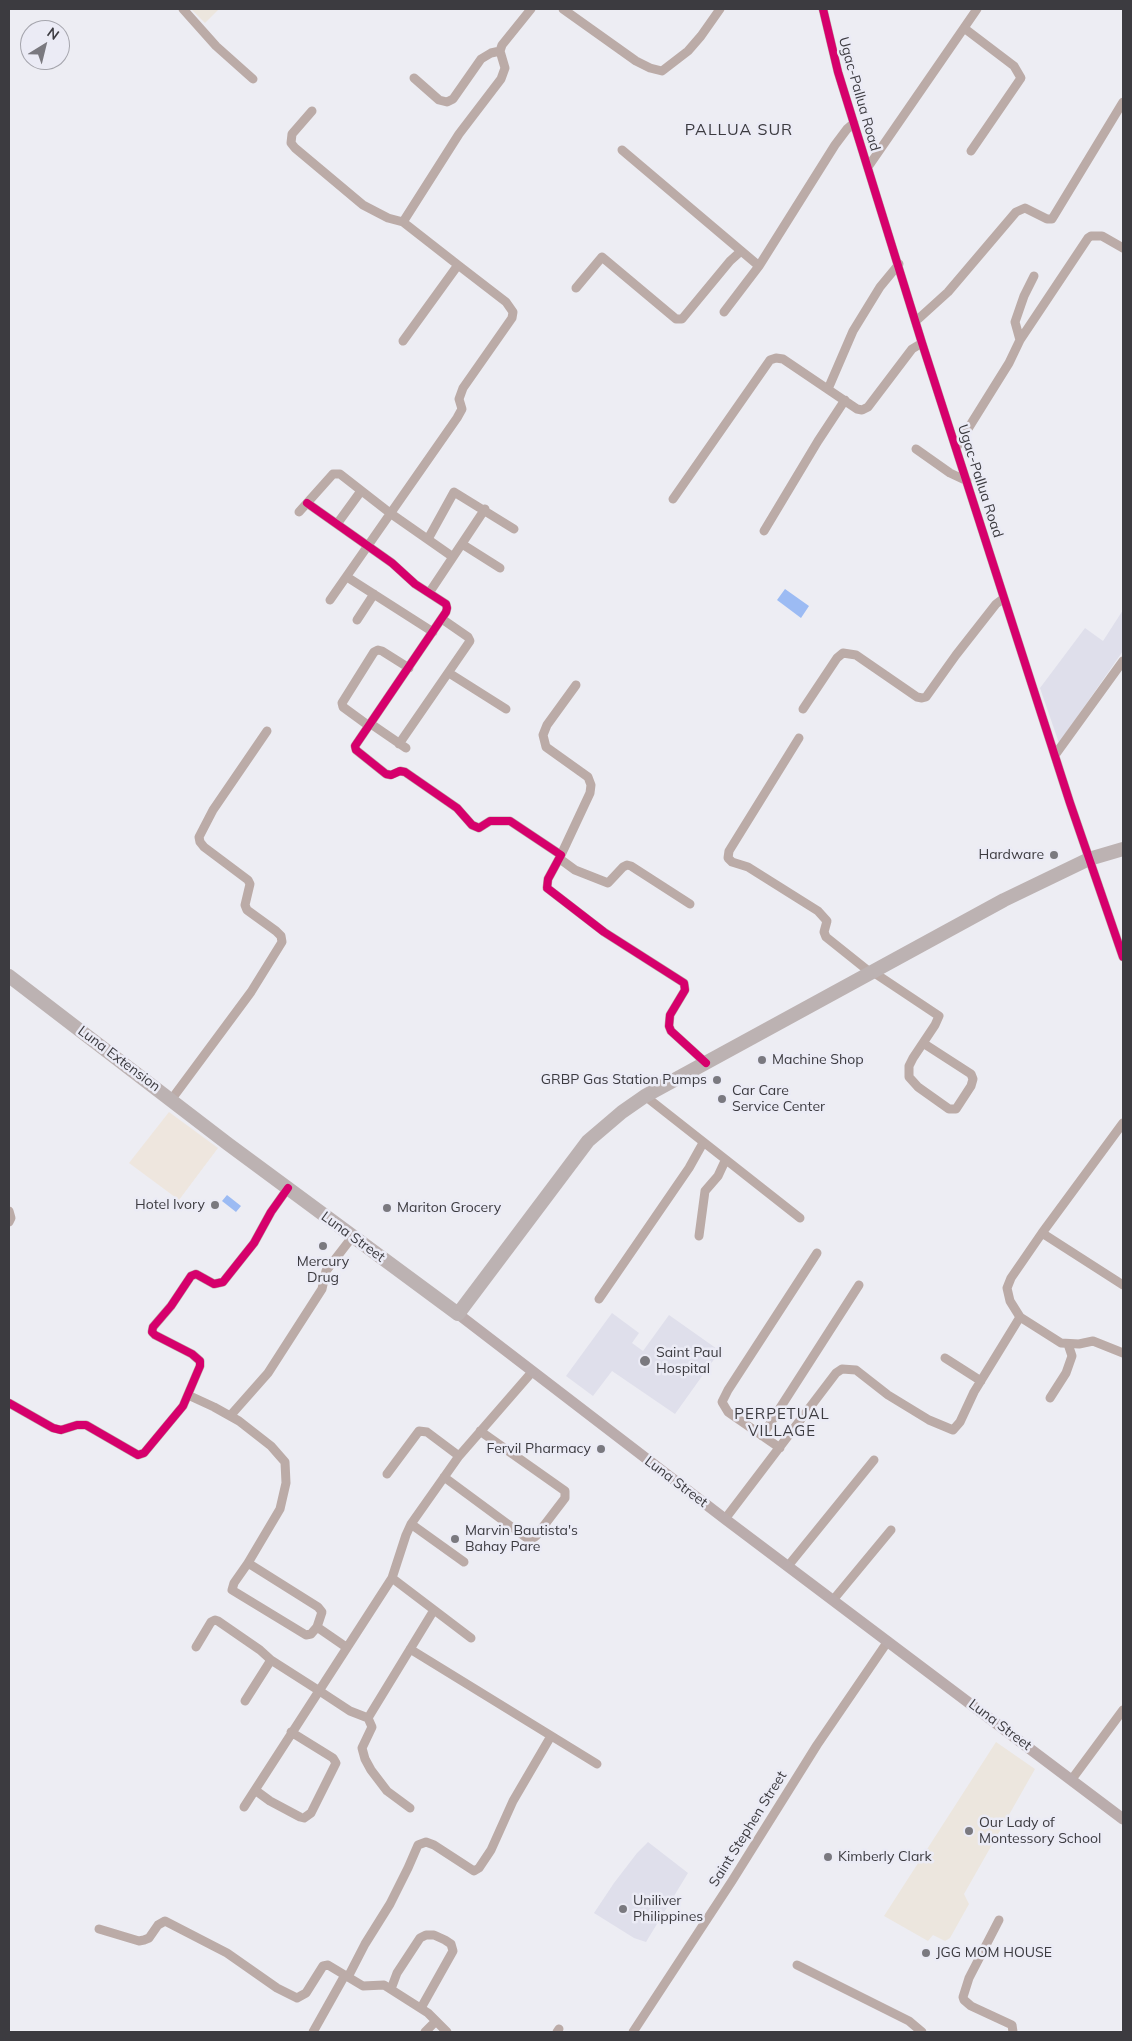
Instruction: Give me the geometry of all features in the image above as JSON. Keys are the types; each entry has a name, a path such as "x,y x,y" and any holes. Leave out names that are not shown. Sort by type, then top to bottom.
{"highway":[{"path":"458,1314 588,1142 608,1122 645,1096 1004,900 1089,858 1123,849"},
{"name":"Luna Extension","path":"9,976 228,1144"},
{"name":"Luna Street","path":"228,1144 458,1314"}],"main road":[{"name":"Luna Street","path":"458,1314 725,1519 1123,1819"}],"street":[{"path":"183,9 216,46 253,79"},
{"path":"414,78 440,100 447,102 452,99 481,59 500,50 506,39 531,9"},
{"path":"563,9 636,61 650,68 662,70 688,51 702,36 720,9"},
{"name":"Ugac-Pallua Road","path":"823,9 838,72 922,343 1055,755 1123,957"},
{"path":"868,167 977,9"},
{"path":"964,28 1014,66 1021,78 971,151"},
{"path":"403,222 460,134 501,79 505,68 500,50"},
{"path":"916,321 948,292 1016,212 1025,208 1047,219 1052,219 1123,102"},
{"path":"312,111 292,134 291,143 295,148 363,205 388,218 403,222 506,302 513,312 512,318 463,388 459,399 462,409 457,418 330,600"},
{"path":"724,312 759,266 835,145 854,123"},
{"path":"622,150 740,252 759,266"},
{"path":"956,448 1009,363 1020,340 1088,238 1091,236 1102,236 1123,248"},
{"path":"576,288 602,258 676,319 682,319 730,261 740,252"},
{"path":"828,389 853,331 880,287 899,264"},
{"path":"403,341 458,265"},
{"path":"1020,340 1015,322 1024,296 1034,276"},
{"path":"673,499 770,360 776,358 783,359 858,409 865,409 912,349 922,343"},
{"path":"764,531 827,426 845,400"},
{"path":"916,449 950,473 967,481"},
{"path":"299,512 333,474 340,474 390,513 453,557"},
{"path":"337,524 361,491"},
{"path":"428,539 454,492 514,528"},
{"path":"308,503 392,563 415,584 446,604 446,612 442,619 356,746 356,750 386,774 391,775 400,771 405,772 457,808 472,825 479,828 490,822 510,821 561,857 575,870 608,883 623,867 632,866 690,904"},
{"path":"429,593 485,509"},
{"path":"462,544 500,568"},
{"path":"346,577 433,632"},
{"path":"357,620 374,594"},
{"path":"803,709 837,658 843,653 856,655 916,697 926,697 996,604 1004,598"},
{"path":"409,668 382,651 374,652 342,703 343,706 402,746 470,641 468,637 442,619"},
{"path":"1055,755 1123,661"},
{"path":"449,673 506,709"},
{"path":"576,685 542,735 546,747 588,777 591,785 590,793 561,857 546,884 549,891 604,932 684,983 685,990 670,1016 669,1026 671,1032 706,1063"},
{"path":"171,1100 251,992 282,942 281,936 248,910 245,905 250,884 248,880 204,847 199,837 213,810 267,730"},
{"path":"799,738 729,851 728,858 732,862 748,867 818,911 827,920 824,932 826,937 872,972 937,1013 939,1016 938,1020 923,1043 909,1066 909,1077 918,1087 949,1109 956,1108 971,1086 973,1079 971,1074 923,1043"},
{"path":"645,1096 725,1161 800,1218"},
{"path":"1123,1123 1042,1233 1006,1288 1010,1301 1020,1317 1061,1342 1068,1344 1093,1341 1123,1353"},
{"path":"599,1299 690,1168 703,1143"},
{"path":"699,1236 705,1191 718,1176 725,1161"},
{"path":"9,1403 53,1428 61,1430 78,1425 86,1425 125,1448 141,1455 183,1406 200,1366 200,1362 192,1354 155,1335 152,1332 153,1327 171,1306 191,1276 196,1274 214,1284 223,1282 254,1243 271,1212 288,1188"},
{"path":"9,1211 11,1218 9,1222"},
{"path":"1042,1233 1123,1285"},
{"path":"230,1416 268,1373 322,1290 326,1271 352,1236"},
{"path":"780,1448 728,1412 722,1402 732,1383 817,1253"},
{"path":"762,1436 859,1285"},
{"path":"725,1519 836,1373 842,1369 856,1370 888,1395 929,1420 953,1430 960,1422 981,1381 1020,1317"},
{"path":"1050,1398 1066,1374 1072,1356 1068,1344"},
{"path":"944,1358 981,1381"},
{"path":"244,1807 392,1578 411,1524 460,1456 532,1372"},
{"path":"188,1396 230,1416 280,1454 286,1472 284,1496 280,1509 248,1564 234,1583 232,1590 306,1635 311,1634 317,1627 322,1612 318,1607 248,1564"},
{"path":"387,1474 419,1431 427,1432 460,1456"},
{"path":"444,1477 528,1539 531,1540 536,1536 565,1498 565,1491 480,1431"},
{"path":"788,1566 874,1460"},
{"path":"411,1524 464,1562"},
{"path":"833,1600 891,1530"},
{"path":"392,1578 471,1638"},
{"path":"368,1718 434,1610"},
{"path":"196,1647 211,1622 215,1620 260,1650 271,1660 350,1711 368,1718 372,1727 362,1748 365,1758 371,1770 387,1791 410,1808"},
{"path":"317,1627 346,1647"},
{"name":"Saint Stephen Street","path":"633,2032 732,1881 817,1745 888,1641"},
{"path":"410,1649 597,1764"},
{"path":"245,1700 271,1660"},
{"path":"1072,1779 1123,1710"},
{"path":"255,1790 270,1801 300,1817 304,1818 311,1813 336,1763 333,1758 291,1732"},
{"path":"312,2032 395,1895 418,1845 426,1842 474,1871 479,1868 491,1850 514,1801 551,1736"},
{"path":"1000,1920 969,1978 963,1997 971,2006 1012,2025 1013,2032"},
{"path":"98,1929 139,1941 149,1938 158,1925 164,1921 227,1953 277,1988 297,1998 306,1993 323,1966 328,1965 363,1986 379,1984 391,1989 428,2013 447,2032"},
{"path":"391,1989 397,1972 420,1938 426,1935 434,1935 445,1940 453,1947 451,1958 421,2008"},
{"path":"796,1965 909,2021 923,2032"},
{"path":"425,2032 435,2022"}],"shaded area":[{"path":"191,9 219,9 205,23"},
{"path":"1123,610 1123,651 1059,743 1040,688 1085,628 1103,641"},
{"path":"169,1112 218,1148 179,1200 129,1163"},
{"name":"Saint Paul Hospital","path":"612,1313 639,1333 632,1343 643,1351 669,1315 720,1351 675,1414 612,1371 593,1396 566,1376"},
{"name":"Our Lady of Montessory School","path":"996,1742 1035,1769 964,1894 969,1904 950,1938 945,1941 933,1935 928,1941 884,1916"},
{"path":"648,1842 688,1873 646,1942 634,1938 594,1913 614,1883"}],"water":[{"path":"785,589 809,606 801,618 777,600"},
{"path":"227,1195 241,1206 236,1212 222,1201"}],"cycle path":[{"path":"823,9 838,72 922,343 1070,803 1123,957"},
{"path":"307,503 392,563 415,584 446,604 447,608 355,746 356,750 386,774 391,775 400,771 405,772 457,808 472,825 479,828 490,821 510,821 561,855 548,879 547,888 604,932 684,983 685,990 670,1015 669,1026 671,1031 706,1063"},
{"path":"9,1403 53,1428 61,1430 77,1425 86,1425 138,1455 144,1453 183,1406 200,1366 200,1361 192,1354 155,1335 152,1332 153,1327 171,1306 191,1276 196,1274 214,1284 223,1282 254,1243 271,1212 288,1188"}],"place":[{"name":"Hardware","path":"1054,855"},
{"name":"Machine Shop","path":"762,1060"},
{"name":"GRBP Gas Station Pumps","path":"717,1080"},
{"name":"Car Care Service Center","path":"722,1099"},
{"name":"Hotel Ivory","path":"215,1205"},
{"name":"Mariton Grocery","path":"387,1208"},
{"name":"Mercury Drug","path":"323,1246"},
{"name":"Saint Paul Hospital","path":"645,1361"},
{"name":"Fervil Pharmacy","path":"601,1449"},
{"name":"Marvin Bautista's Bahay Pare","path":"455,1539"},
{"name":"Our Lady of Montessory School","path":"969,1831"},
{"name":"Kimberly Clark","path":"828,1857"},
{"name":"Uniliver Philippines","path":"623,1909"},
{"name":"JGG MOM HOUSE","path":"926,1953"}],"district":[{"name":"PALLUA SUR","path":"739,130"},
{"name":"PERPETUAL VILLAGE","path":"782,1422"}]}
